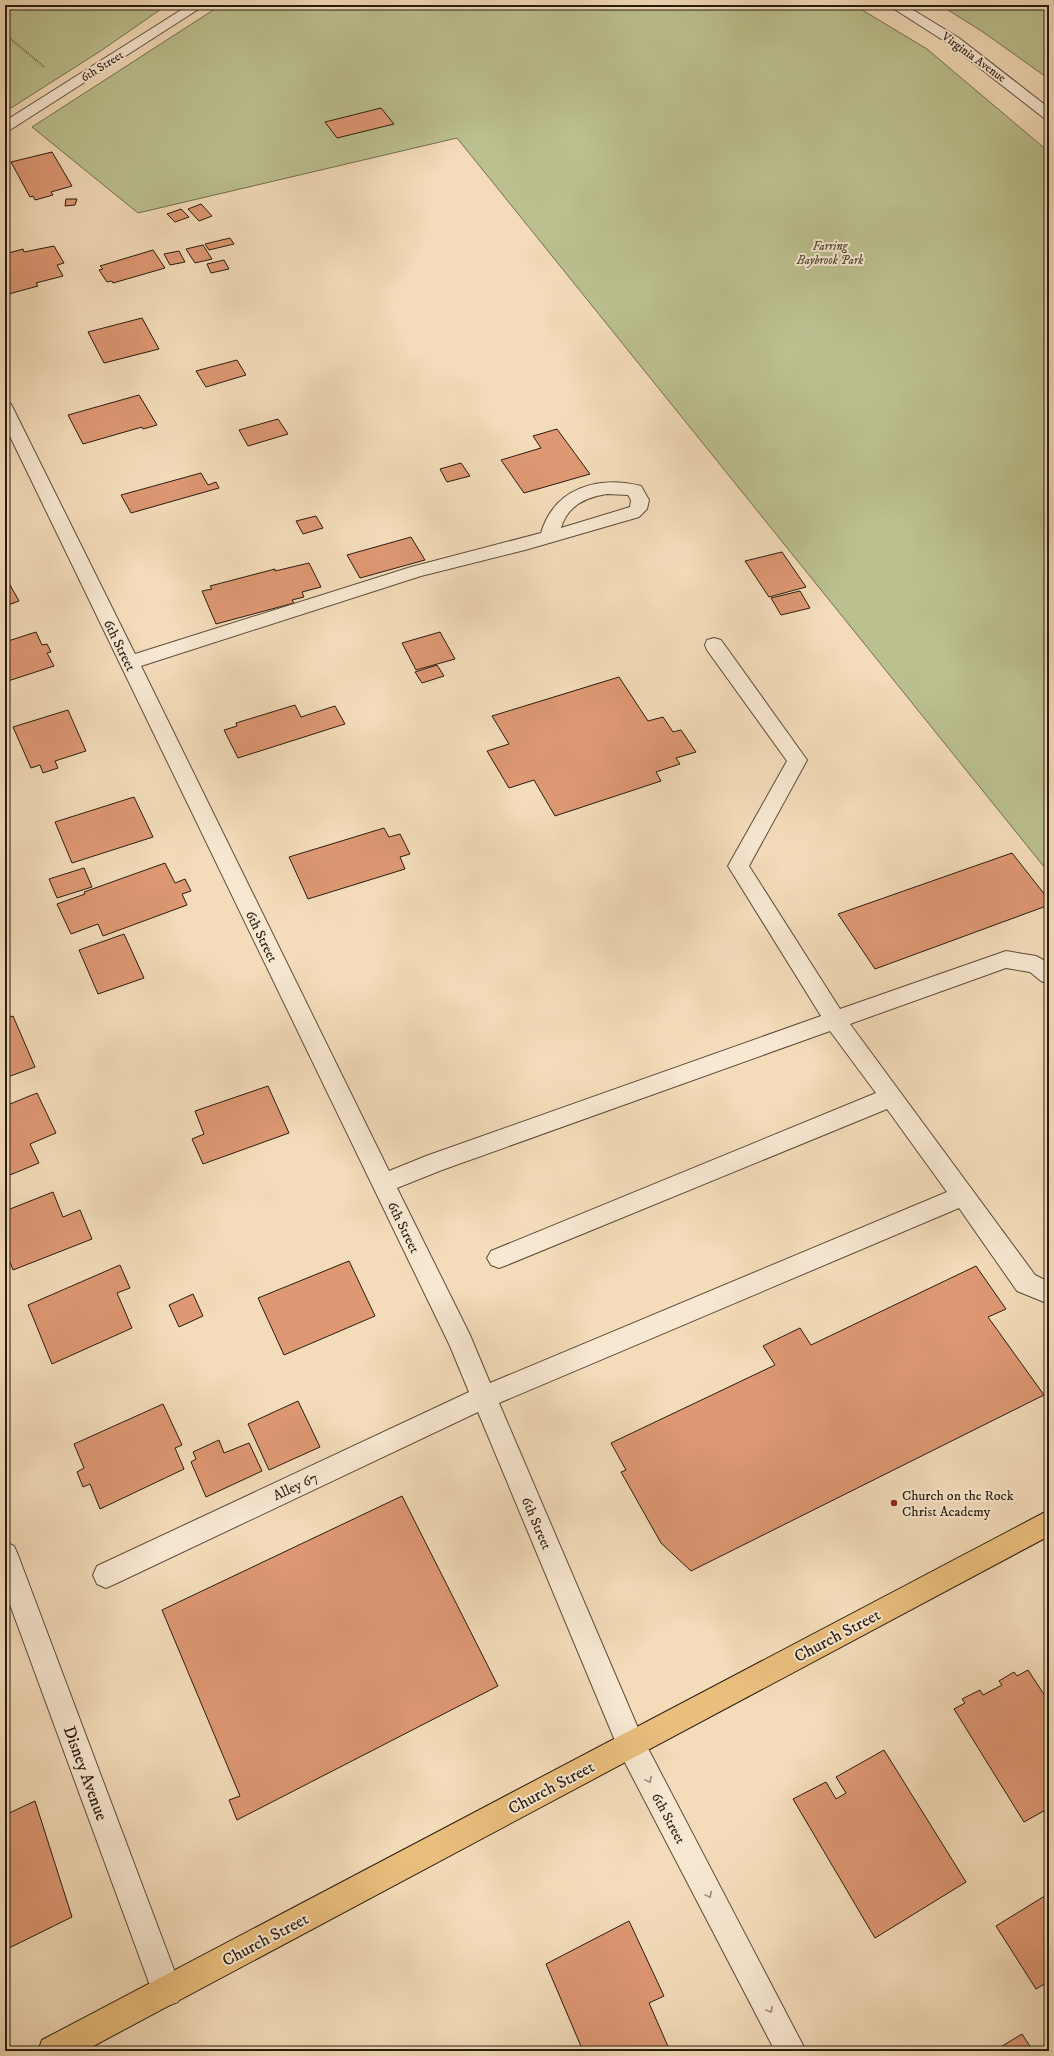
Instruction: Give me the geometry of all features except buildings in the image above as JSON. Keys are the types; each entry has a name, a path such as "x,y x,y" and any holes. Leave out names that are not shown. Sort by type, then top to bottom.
{"main road":[{"name":"Church Street","path":"53,2051 1049,1522"}],"street":[{"name":"6th Street","path":"5,128 15,113 69,87 198,5"},
{"name":"Virginia Avenue","path":"895,5 954,41 1049,115"},
{"name":"6th Street","path":"5,408 461,1343 631,1745 791,2051"},
{"path":"129,663 417,571 549,537"},
{"path":"714,645 797,760 738,866 835,1020 1026,1283 1049,1293"},
{"path":"383,1184 434,1163 1006,959 1036,964 1049,974"},
{"path":"498,1258 891,1097"},
{"name":"Alley 67","path":"106,1575 484,1397 963,1196"},
{"name":"Disney Avenue","path":"5,1554 167,1991"}],"path":[{"path":"5,34 69,87"}],"green space":[{"path":"5,5 167,5 102,50 11,108 5,103"},
{"name":"Farring Baybrook Park","path":"221,5 854,5 927,49 1049,152 1049,873 457,138 138,213 32,127"},
{"path":"940,5 1049,5 1049,79 983,32"}],"place":[{"name":"Church on the Rock Christ Academy","path":"894,1503"}]}
